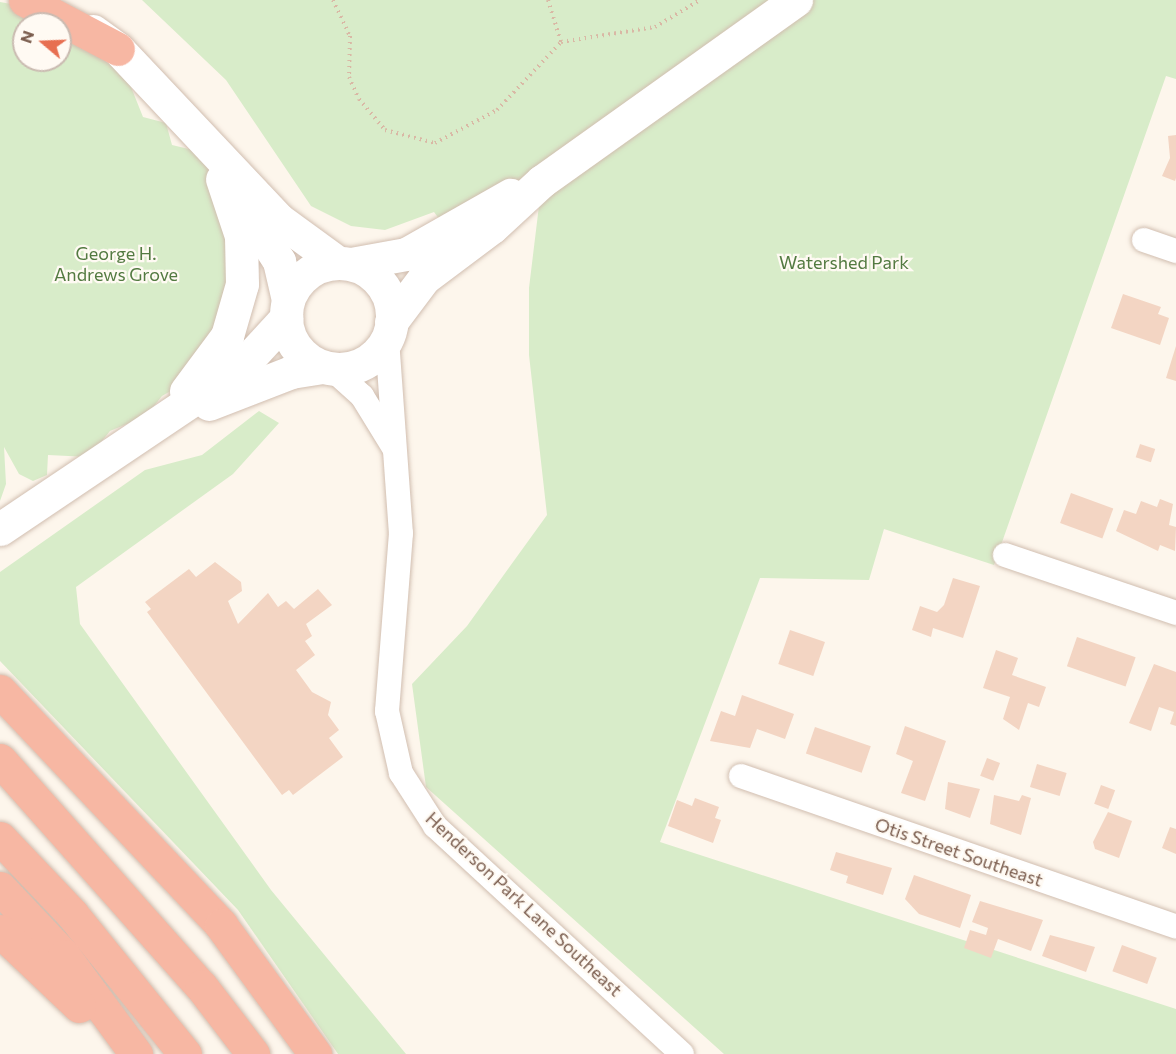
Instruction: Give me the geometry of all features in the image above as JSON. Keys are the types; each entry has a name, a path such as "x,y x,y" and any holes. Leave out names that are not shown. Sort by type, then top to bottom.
{"highway":[{"path":"25,0 118,49"},
{"path":"0,692 221,925 315,1054"},
{"path":"0,760 201,986 253,1054"},
{"path":"0,838 93,939 185,1054"},
{"path":"0,888 64,956 136,1054"},
{"path":"0,931 42,967 119,1054"}],"main road":[{"path":"51,0 118,49 278,219 344,263 378,279 391,306 389,330"},
{"path":"151,427 271,379 367,361 424,278 492,227 542,181 796,0"},
{"path":"194,131 222,179 279,261 296,348 327,367"},
{"path":"151,427 213,360 236,310 241,236 222,179"},
{"path":"0,529 241,367 287,308 307,273 344,263 406,254 542,181"}],"street":[{"path":"1144,240 1176,251"},
{"name":"Henderson Park Lane Southeast","path":"389,330 401,533 387,711 401,773 435,826 682,1054"},
{"name":"Henderson Park Lane Southeast","path":"327,367 362,396 395,450"},
{"path":"1005,555 1176,613"},
{"name":"Otis Street Southeast","path":"741,776 1176,927"}],"path":[{"path":"333,0 350,36 349,77 359,99 385,130 416,140 435,143 497,110 561,42 655,27 700,0"},
{"path":"548,0 561,42"}],"green space":[{"name":"Watershed Park","path":"142,0 1176,0 1176,79 1166,76 994,565 884,529 869,580 760,578 660,842 1176,1009 1176,1054 724,1054 426,787 412,684 467,626 547,515 529,355 529,288 542,181 446,228 434,212 385,230 351,226 311,206 226,80"},
{"name":"George H. Andrews Grove","path":"0,2 33,8 36,12 12,12 12,72 72,72 72,42 125,72 143,117 166,123 172,145 197,151 210,171 226,226 233,301 183,384 162,396 146,416 110,431 89,457 48,455 47,475 33,481 19,474 4,447 6,484 0,501"},
{"path":"259,411 279,423 233,474 76,587 80,624 271,890 406,1054 338,1054 238,910 0,661 0,572 145,470 202,455"}],"building":[{"path":"1176,135 1175,181 1162,176 1170,158 1168,136"},
{"path":"1123,294 1161,307 1158,314 1169,318 1160,345 1111,328"},
{"path":"1176,346 1176,381 1166,378"},
{"path":"1140,444 1155,449 1151,462 1136,457"},
{"path":"1071,493 1113,508 1102,538 1060,523"},
{"path":"1160,499 1173,504 1169,525 1176,527 1175,551 1160,545 1158,551 1116,531 1124,510 1136,514 1141,501 1157,507"},
{"path":"215,562 241,582 242,591 228,601 238,624 268,593 278,607 286,601 294,609 318,589 332,605 306,624 312,636 305,641 315,655 296,670 312,692 331,702 328,715 339,730 329,738 343,757 293,795 289,790 282,795 147,612 151,609 145,602 189,569 196,577"},
{"path":"953,578 980,586 963,638 933,628 931,637 912,630 920,606 937,612 944,605"},
{"path":"790,630 825,642 813,676 778,664"},
{"path":"1077,637 1136,657 1126,686 1067,666"},
{"path":"996,650 1018,658 1012,675 1046,687 1039,707 1028,703 1019,730 1003,719 1010,697 983,688"},
{"path":"1154,664 1176,672 1176,726 1170,724 1174,712 1159,707 1151,731 1129,723"},
{"path":"742,695 794,714 785,739 757,729 750,748 710,741 721,711 735,716"},
{"path":"905,726 946,741 925,801 901,793 913,761 896,754"},
{"path":"815,727 871,746 862,773 806,753"},
{"path":"987,758 1000,763 993,781 980,776"},
{"path":"1037,764 1067,773 1060,796 1030,787"},
{"path":"948,782 980,789 970,818 945,809"},
{"path":"1101,785 1115,790 1108,809 1094,804"},
{"path":"994,795 1019,801 1022,795 1031,798 1021,835 990,824"},
{"path":"695,798 719,807 715,818 721,820 713,843 668,826 677,800 692,806"},
{"path":"1108,812 1132,821 1119,858 1095,849 1093,842"},
{"path":"1170,827 1176,829 1176,854 1162,848"},
{"path":"836,852 892,868 883,895 846,883 848,876 830,870"},
{"path":"914,875 971,895 960,928 919,914 905,899"},
{"path":"980,901 1043,920 1031,951 998,939 991,958 964,948 970,930 986,935 988,928 972,922"},
{"path":"1050,935 1095,947 1086,972 1042,956"},
{"path":"1122,945 1157,958 1147,984 1112,971"}]}
